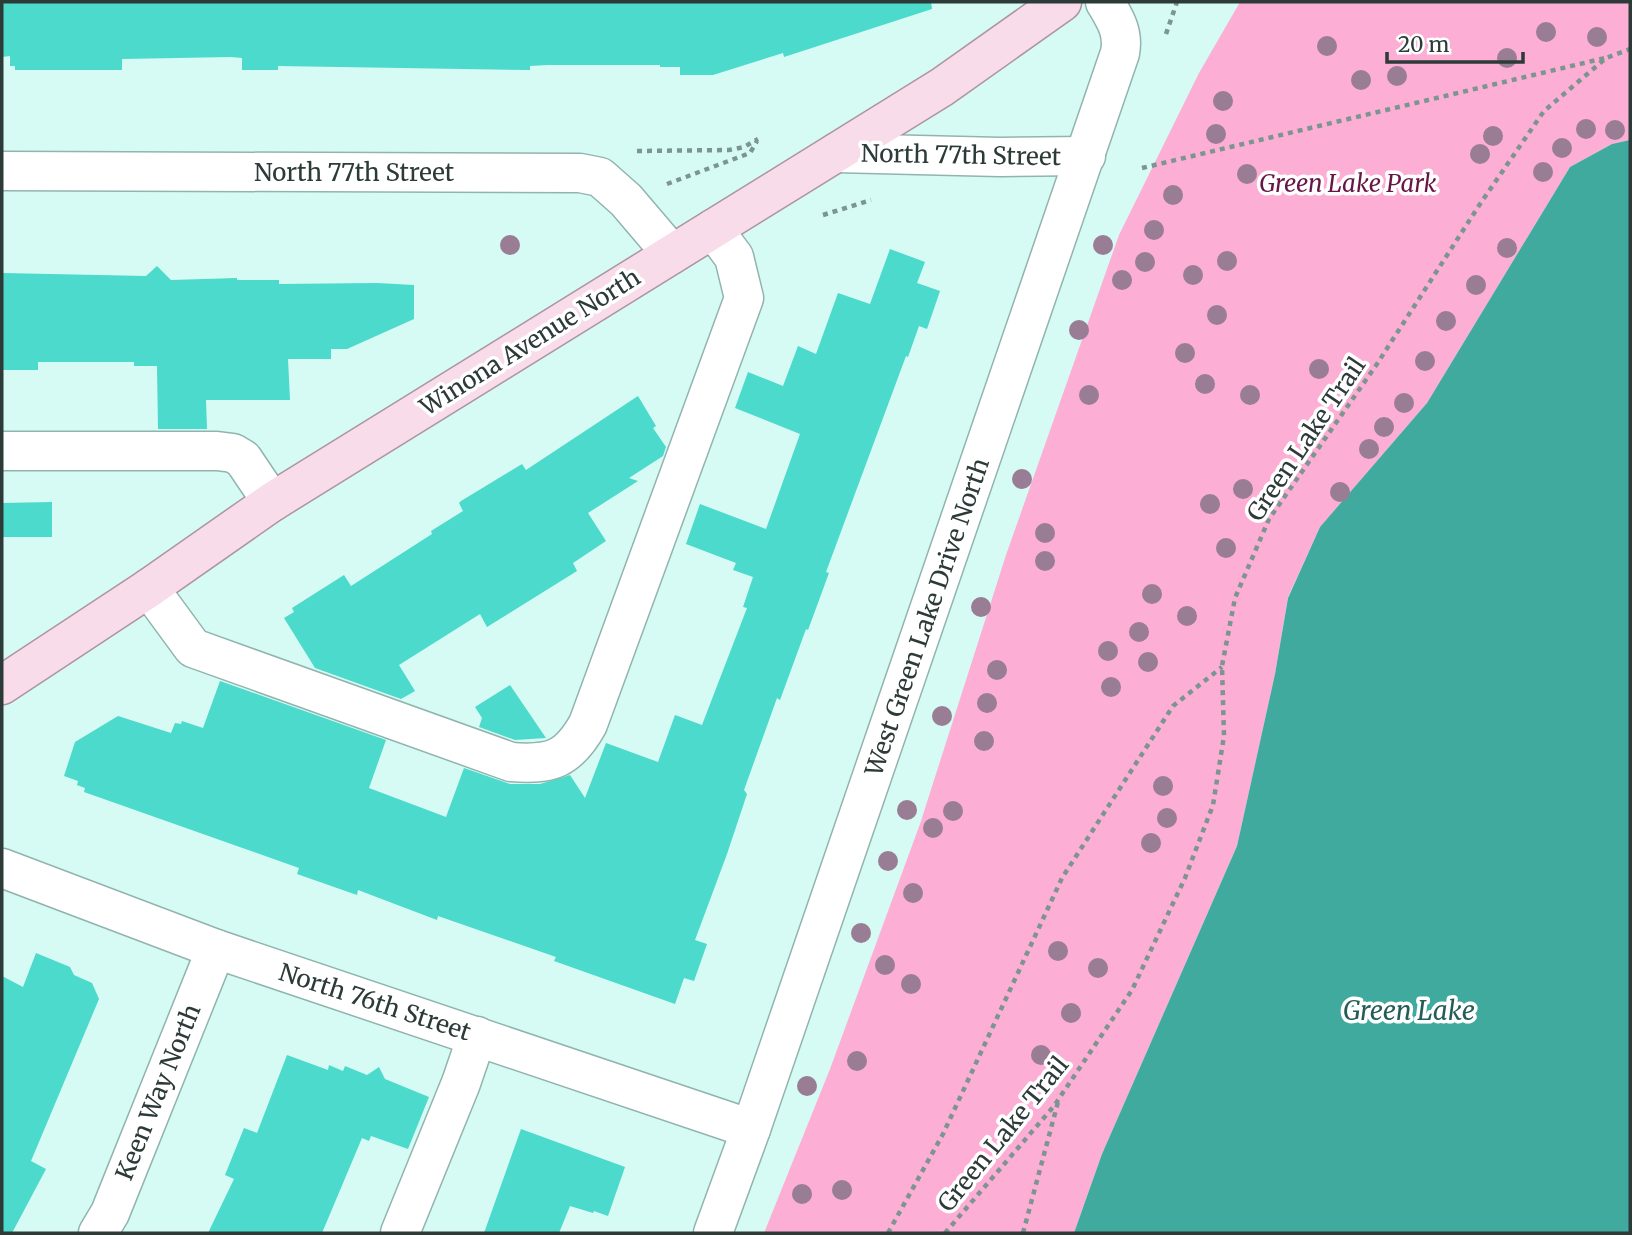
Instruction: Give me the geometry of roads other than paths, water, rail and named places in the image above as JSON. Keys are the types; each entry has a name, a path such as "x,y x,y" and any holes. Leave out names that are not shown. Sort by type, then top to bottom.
{"main road":[{"name":"Winona Avenue North","path":"2,685 149,588 272,502 942,87 1062,2"}],"street":[{"name":"West Green Lake Drive North","path":"713,1233 1086,156 1122,41 1120,28 1105,2"},
{"name":"North 77th Street","path":"836,153 1086,156"},
{"name":"North 77th Street","path":"2,171 580,173 600,177 626,200 672,254"},
{"path":"149,588 193,648 511,762 534,764 558,758 577,744 589,724 744,298 734,257 713,229"},
{"path":"2,451 233,453 246,464 272,502"},
{"name":"North 76th Street","path":"2,868 216,949 751,1129"},
{"name":"Keen Way North","path":"98,1233 110,1213 216,949"},
{"path":"400,1233 461,1083 477,1036"}],"water":[{"name":"Green Lake","path":"1630,140 1630,1233 1074,1233 1102,1154 1237,846 1275,674 1288,598 1320,527 1427,403 1570,167 1612,144"}],"park label":[{"name":"Green Lake Park","path":"1348,183"}]}
